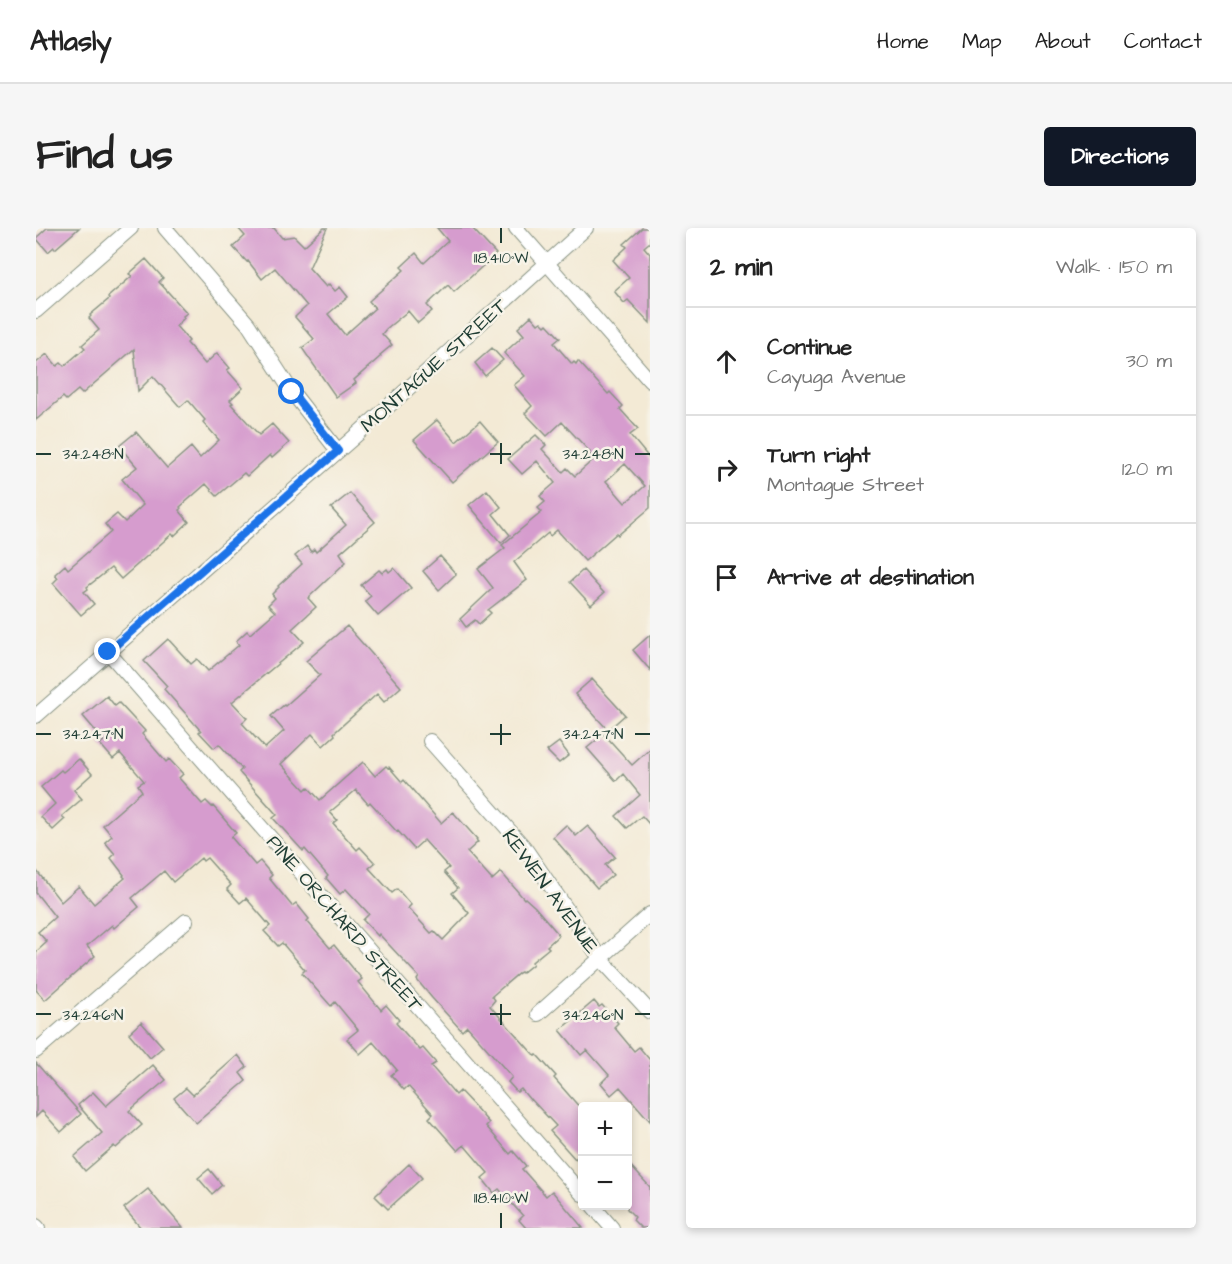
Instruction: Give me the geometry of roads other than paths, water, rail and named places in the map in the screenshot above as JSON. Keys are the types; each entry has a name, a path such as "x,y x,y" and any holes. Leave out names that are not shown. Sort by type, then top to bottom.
{"street":[{"path":"36,311 131,228"},
{"path":"165,228 248,324 292,392 338,451"},
{"path":"516,228 650,381"},
{"name":"MONTAGUE STREET","path":"36,716 338,451 586,228"},
{"name":"PINE ORCHARD STREET","path":"108,652 578,1189"},
{"name":"KEWEN AVENUE","path":"430,741 524,847 600,958 650,1012"},
{"path":"538,1014 650,914"},
{"path":"36,1051 186,921"},
{"path":"596,1210 612,1228"}]}
